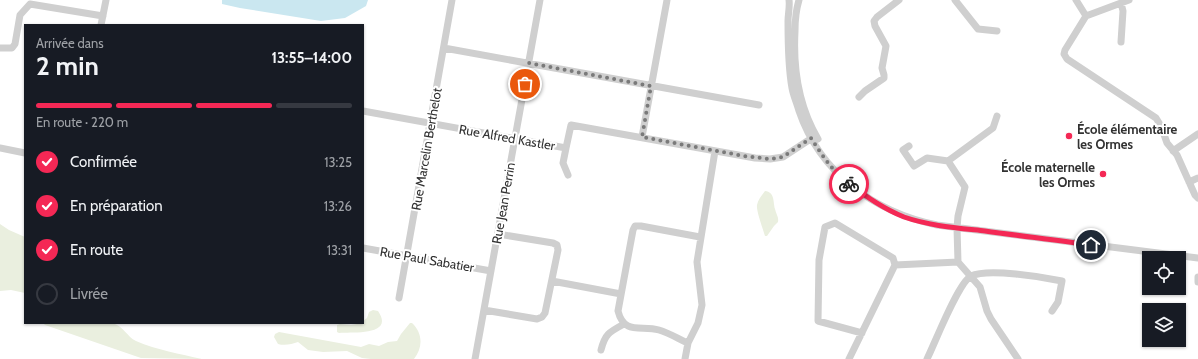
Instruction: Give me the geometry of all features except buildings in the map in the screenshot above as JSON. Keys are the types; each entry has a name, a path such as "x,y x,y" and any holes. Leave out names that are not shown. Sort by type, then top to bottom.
{"street":[{"path":"101,24 106,0"},
{"name":"Rue Marcelin Berthelot","path":"399,298 452,0"},
{"name":"Rue Jean Perrin","path":"475,359 540,0"},
{"path":"642,137 667,0"},
{"path":"789,0 788,44 792,88 804,126 855,188 875,202 903,216 925,223 1198,258"},
{"path":"799,0 795,20 795,64 799,89 813,137"},
{"path":"859,97 884,78 882,68 886,46 874,22 877,16 899,0"},
{"path":"955,0 978,29 997,31"},
{"path":"1076,0 1086,16"},
{"path":"1129,0 1086,16 1064,54 1067,59 1156,118 1161,126 1167,143 1177,155 1194,195 1198,198"},
{"path":"0,48 12,48 15,44 20,15 30,4 39,3 103,16"},
{"path":"1121,3 1123,10 1121,42"},
{"path":"444,48 759,105"},
{"name":"Rue Alfred Kastler","path":"364,111 566,148 571,125 755,158 770,159 783,157 813,137"},
{"path":"909,146 903,150 914,166 927,158 948,161 993,128 997,116"},
{"path":"1173,151 1198,134"},
{"path":"0,148 24,153"},
{"path":"566,148 563,163 568,175"},
{"path":"685,359 688,343 698,323 702,305 697,262 715,151"},
{"path":"948,161 965,187 956,228 958,262 980,287 991,319 1018,359"},
{"path":"1189,182 1198,178"},
{"path":"849,359 862,333 896,265 893,258 835,223 825,227 819,260 818,321 862,333"},
{"path":"688,343 658,330 635,328 624,324 618,311 632,230 635,226 700,237"},
{"path":"484,310 537,319 542,317 545,313 558,250 557,245 553,243 498,234"},
{"name":"Rue Paul Sabatier","path":"364,248 491,271"},
{"path":"896,265 958,262"},
{"path":"927,359 957,294 963,283 970,276 982,273 1015,274 1062,281 1058,302 1052,311"},
{"path":"1198,277 1198,282"},
{"path":"552,281 620,294"},
{"path":"602,350 604,339 612,330 624,324"}],"green space":[{"path":"765,191 772,195 778,217 778,222 767,236 765,236 757,208 758,201"},
{"path":"0,224 24,237 24,293 11,290 0,291"},
{"path":"373,310 378,311 382,319 381,325 377,329 362,332 337,332 337,325 340,324 364,324 364,320 367,318 369,312"},
{"path":"410,323 416,327 420,336 419,350 414,359 371,359 362,358 347,351 323,352 308,350 298,342 286,345 278,344 274,337 275,334 279,332 361,347 369,344 379,346 388,342 397,341"},
{"path":"44,324 116,324 136,341 160,349 202,359 141,358"}],"water":[{"path":"222,0 368,0 366,6 345,18 321,21 240,8 222,4"}],"way so far":[{"path":"525,84 529,63 651,86 642,137 708,150 770,159 783,157 811,138 840,177 849,184"}],"place":[{"name":"École élémentaire les Ormes","path":"1069,136"},
{"name":"École maternelle les Ormes","path":"1103,174"}],"route":[{"path":"849,184 885,208 925,223 1091,245"}]}
